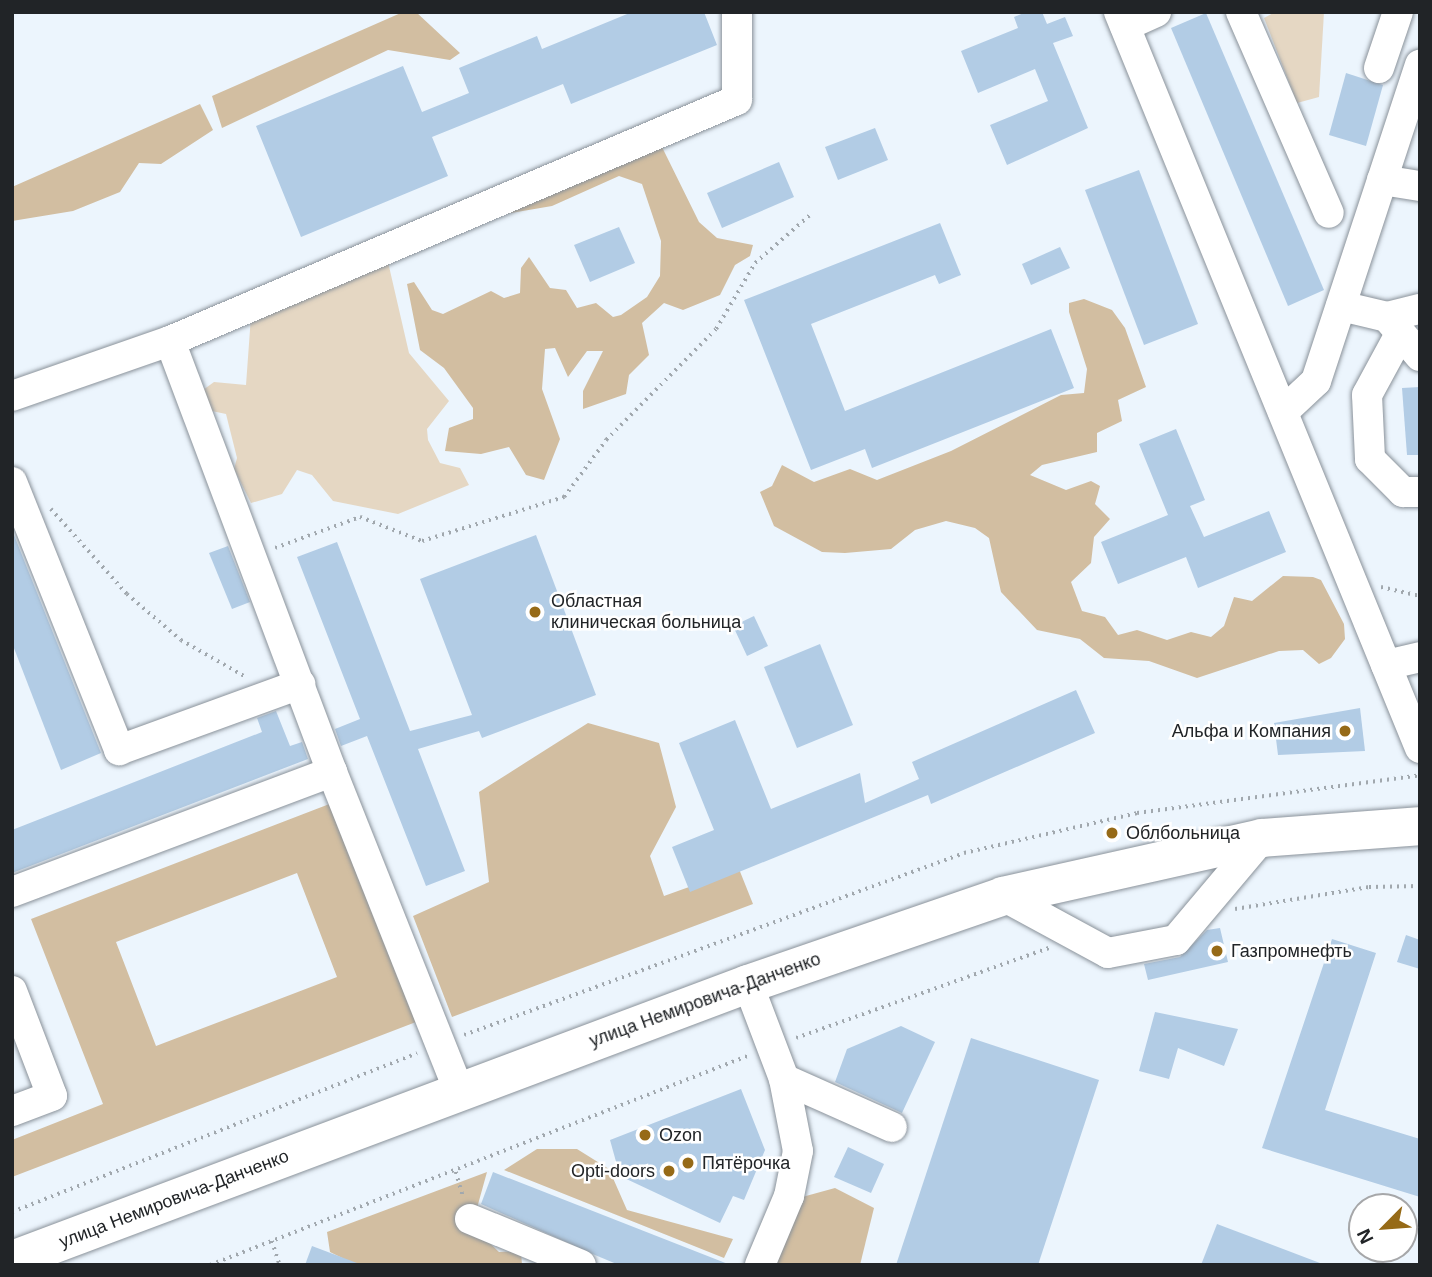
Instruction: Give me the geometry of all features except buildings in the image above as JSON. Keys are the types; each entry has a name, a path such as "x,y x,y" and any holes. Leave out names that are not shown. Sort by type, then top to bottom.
{"main road":[{"name":"улица Немировича-Данченко","path":"12,1260 748,984 1003,896 1262,838 1420,825"}],"street":[{"path":"12,396 170,341 737,100 737,12"},
{"path":"1156,12 1122,19 1420,748"},
{"path":"1241,12 1329,213"},
{"path":"1379,68 1398,12"},
{"path":"1283,412 1316,381 1420,65"},
{"path":"1382,180 1420,186"},
{"path":"1341,306 1402,336"},
{"path":"1420,309 1367,395 1370,459 1403,492 1420,492"},
{"path":"170,341 250,549 287,688 332,772 459,1091"},
{"path":"12,482 119,750 287,688"},
{"path":"1386,666 1420,657"},
{"path":"12,892 332,772"},
{"path":"1003,896 1108,953 1177,940 1262,838"},
{"path":"748,984 784,1079 798,1152 789,1196 760,1265"},
{"path":"12,990 52,1096 12,1111"},
{"path":"784,1079 892,1127"},
{"path":"470,1219 581,1265"}],"path":[{"path":"250,549 271,549 360,517 422,541 564,497 606,440 716,329 755,263 811,214"},
{"path":"48,506 127,594 172,632 287,688"},
{"path":"1351,579 1420,596"},
{"path":"12,1212 440,1043 964,853 1150,811 1420,775"},
{"path":"1198,915 1369,887 1420,886"},
{"path":"210,1265 772,1046 1080,938"},
{"path":"272,1241 280,1265"}],"shaded area":[{"path":"403,12 416,12 460,53 450,60 388,50 222,128 212,96"},
{"path":"1275,12 1324,12 1319,97 1297,103 1264,18"},
{"path":"200,104 213,130 161,164 139,163 120,192 73,211 12,221 12,187"},
{"path":"661,145 699,222 717,238 753,245 750,256 735,265 720,295 683,310 664,303 642,323 649,355 629,375 626,394 583,409 583,391 603,351 587,351 568,377 555,348 545,349 542,389 560,439 544,480 526,475 509,447 481,454 445,451 449,428 473,419 473,408 444,368 420,350 407,284 414,282 432,310 443,314 491,291 504,298 520,293 521,268 529,257 550,288 566,290 577,308 596,303 613,317 621,315 647,297 660,276 661,241 642,184 619,176 552,206 505,214"},
{"path":"385,249 409,353 449,401 427,429 428,440 440,463 460,468 469,485 398,514 333,501 312,475 297,470 282,494 251,503 234,469 237,458 226,414 207,410 203,390 214,382 246,385 252,302"},
{"path":"1084,299 1112,310 1125,328 1146,387 1118,400 1122,421 1097,433 1097,452 1042,465 1030,475 1066,490 1091,481 1100,486 1095,504 1110,519 1094,537 1091,563 1071,582 1082,611 1105,617 1118,635 1137,630 1167,640 1191,632 1211,637 1224,626 1234,597 1252,601 1283,576 1313,577 1321,580 1344,624 1345,639 1331,658 1319,664 1303,650 1279,651 1197,678 1149,661 1104,658 1080,639 1037,630 1001,592 989,538 975,528 946,521 915,530 891,549 845,553 822,552 774,526 760,492 772,486 782,465 814,482 850,469 877,480 951,451 1061,395 1084,393 1087,369 1069,312 1069,303"},
{"path":"588,723 659,743 676,807 650,856 664,896 739,869 753,904 452,1017 413,916 489,882 479,792"},
{"path":"332,803 416,1022 12,1177 12,1140 103,1104 31,919","holes":["297,873 337,977 156,1046 116,942"]},
{"path":"537,1149 577,1149 609,1169 627,1210 733,1239 724,1258 504,1170"},
{"path":"487,1172 472,1226 499,1252 521,1251 522,1265 356,1265 330,1252 327,1232"},
{"path":"835,1188 874,1208 860,1265 767,1265 795,1199"}],"place":[{"name":"Областная клиническая больница","path":"535,612"},
{"name":"Альфа и Компания","path":"1345,731"},
{"name":"Облбольница","path":"1112,833"},
{"name":"Газпромнефть","path":"1217,951"},
{"name":"Ozon","path":"645,1135"},
{"name":"Пятёрочка","path":"688,1163"},
{"name":"Opti-doors","path":"669,1171"}]}
